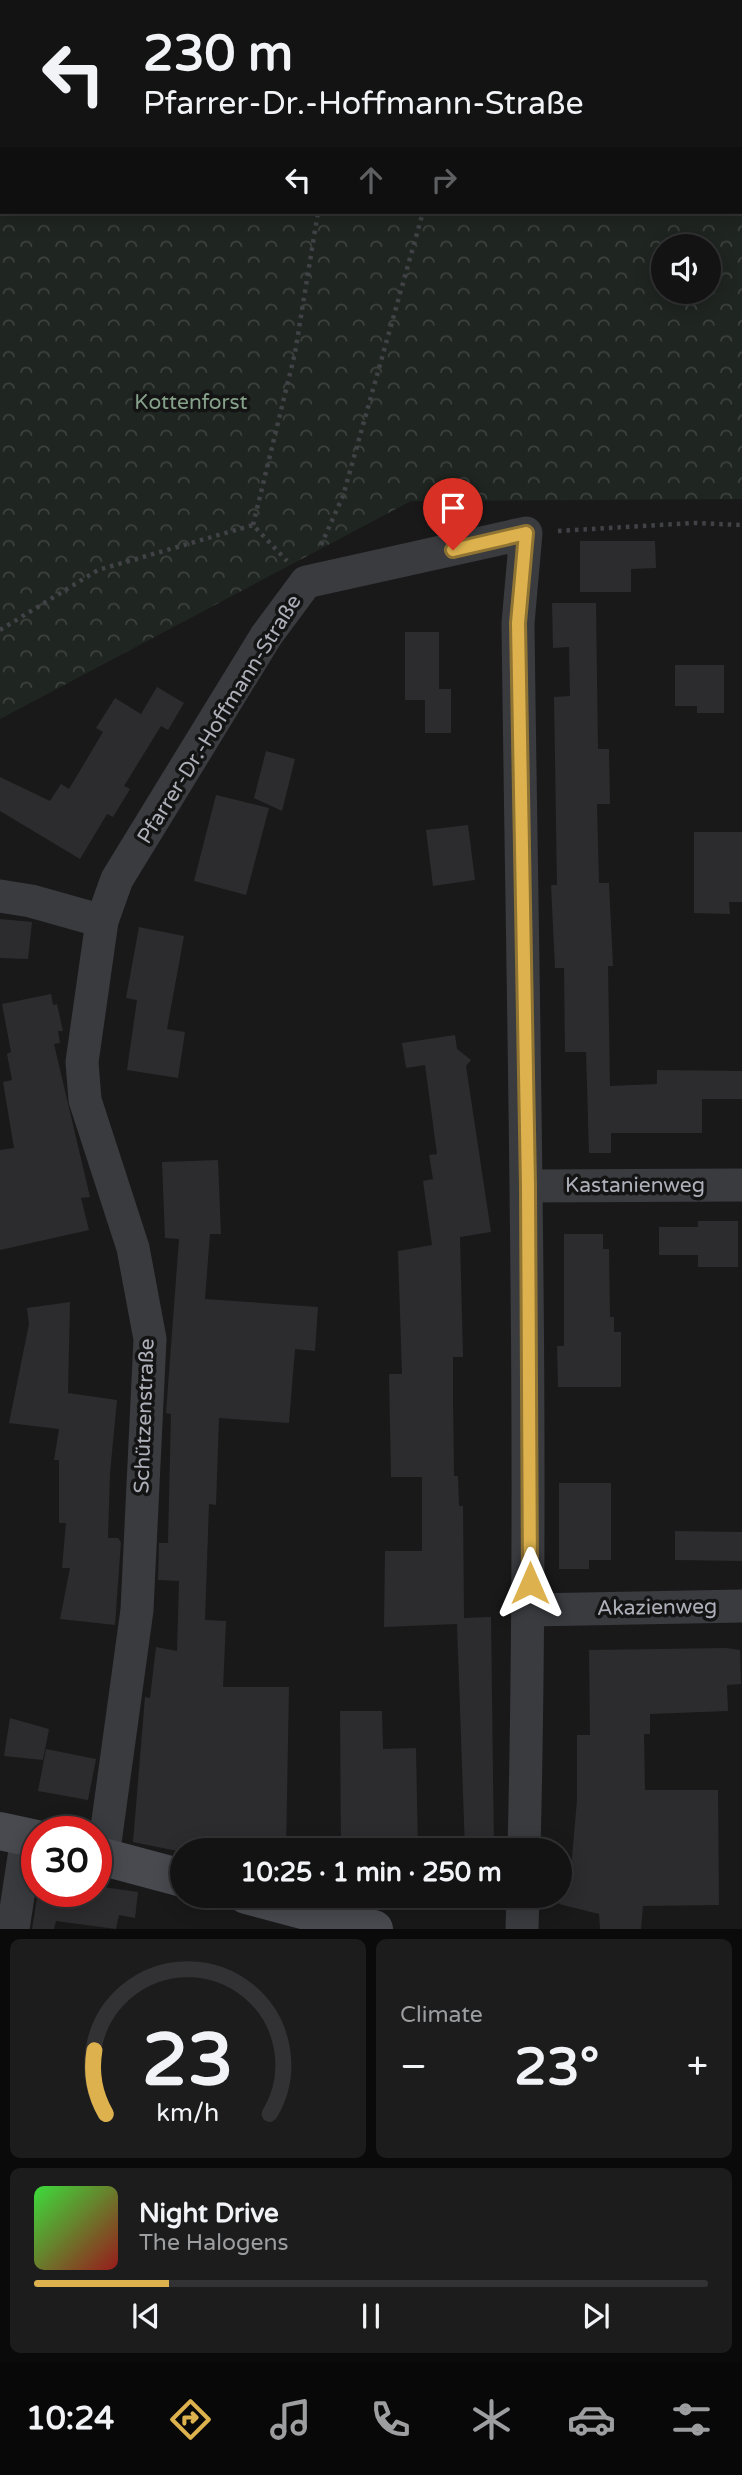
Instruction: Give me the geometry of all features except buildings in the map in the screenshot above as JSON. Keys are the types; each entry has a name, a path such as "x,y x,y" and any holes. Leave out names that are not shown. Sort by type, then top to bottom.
{"main road":[{"path":"112,1859 170,1875"},
{"path":"295,1908 374,1929"}],"street":[{"name":"Pfarrer-Dr.-Hoffmann-Straße","path":"102,921 117,879 266,636 306,582 526,533"},
{"path":"524,1838 530,1610 528,1186 518,623 526,533"},
{"path":"0,896 102,921"},
{"name":"Schützenstraße","path":"102,921 82,1062 85,1100 133,1248 150,1339 137,1610 106,1816"},
{"name":"Kastanienweg","path":"528,1186 742,1185"},
{"name":"Akazienweg","path":"530,1610 742,1606"},
{"path":"13,1929 21,1836"},
{"path":"522,1929 523,1908"}],"path":[{"path":"253,525 295,353 318,214"},
{"path":"253,525 306,582 343,496 422,214"},
{"path":"526,533 695,523 742,525"},
{"path":"0,630 98,570 253,525"}],"green space":[{"name":"Kottenforst","path":"0,214 742,214 742,499 411,501 0,719"}],"route":[{"path":"453,550 526,533 518,623 528,1186 530,1583"}]}
